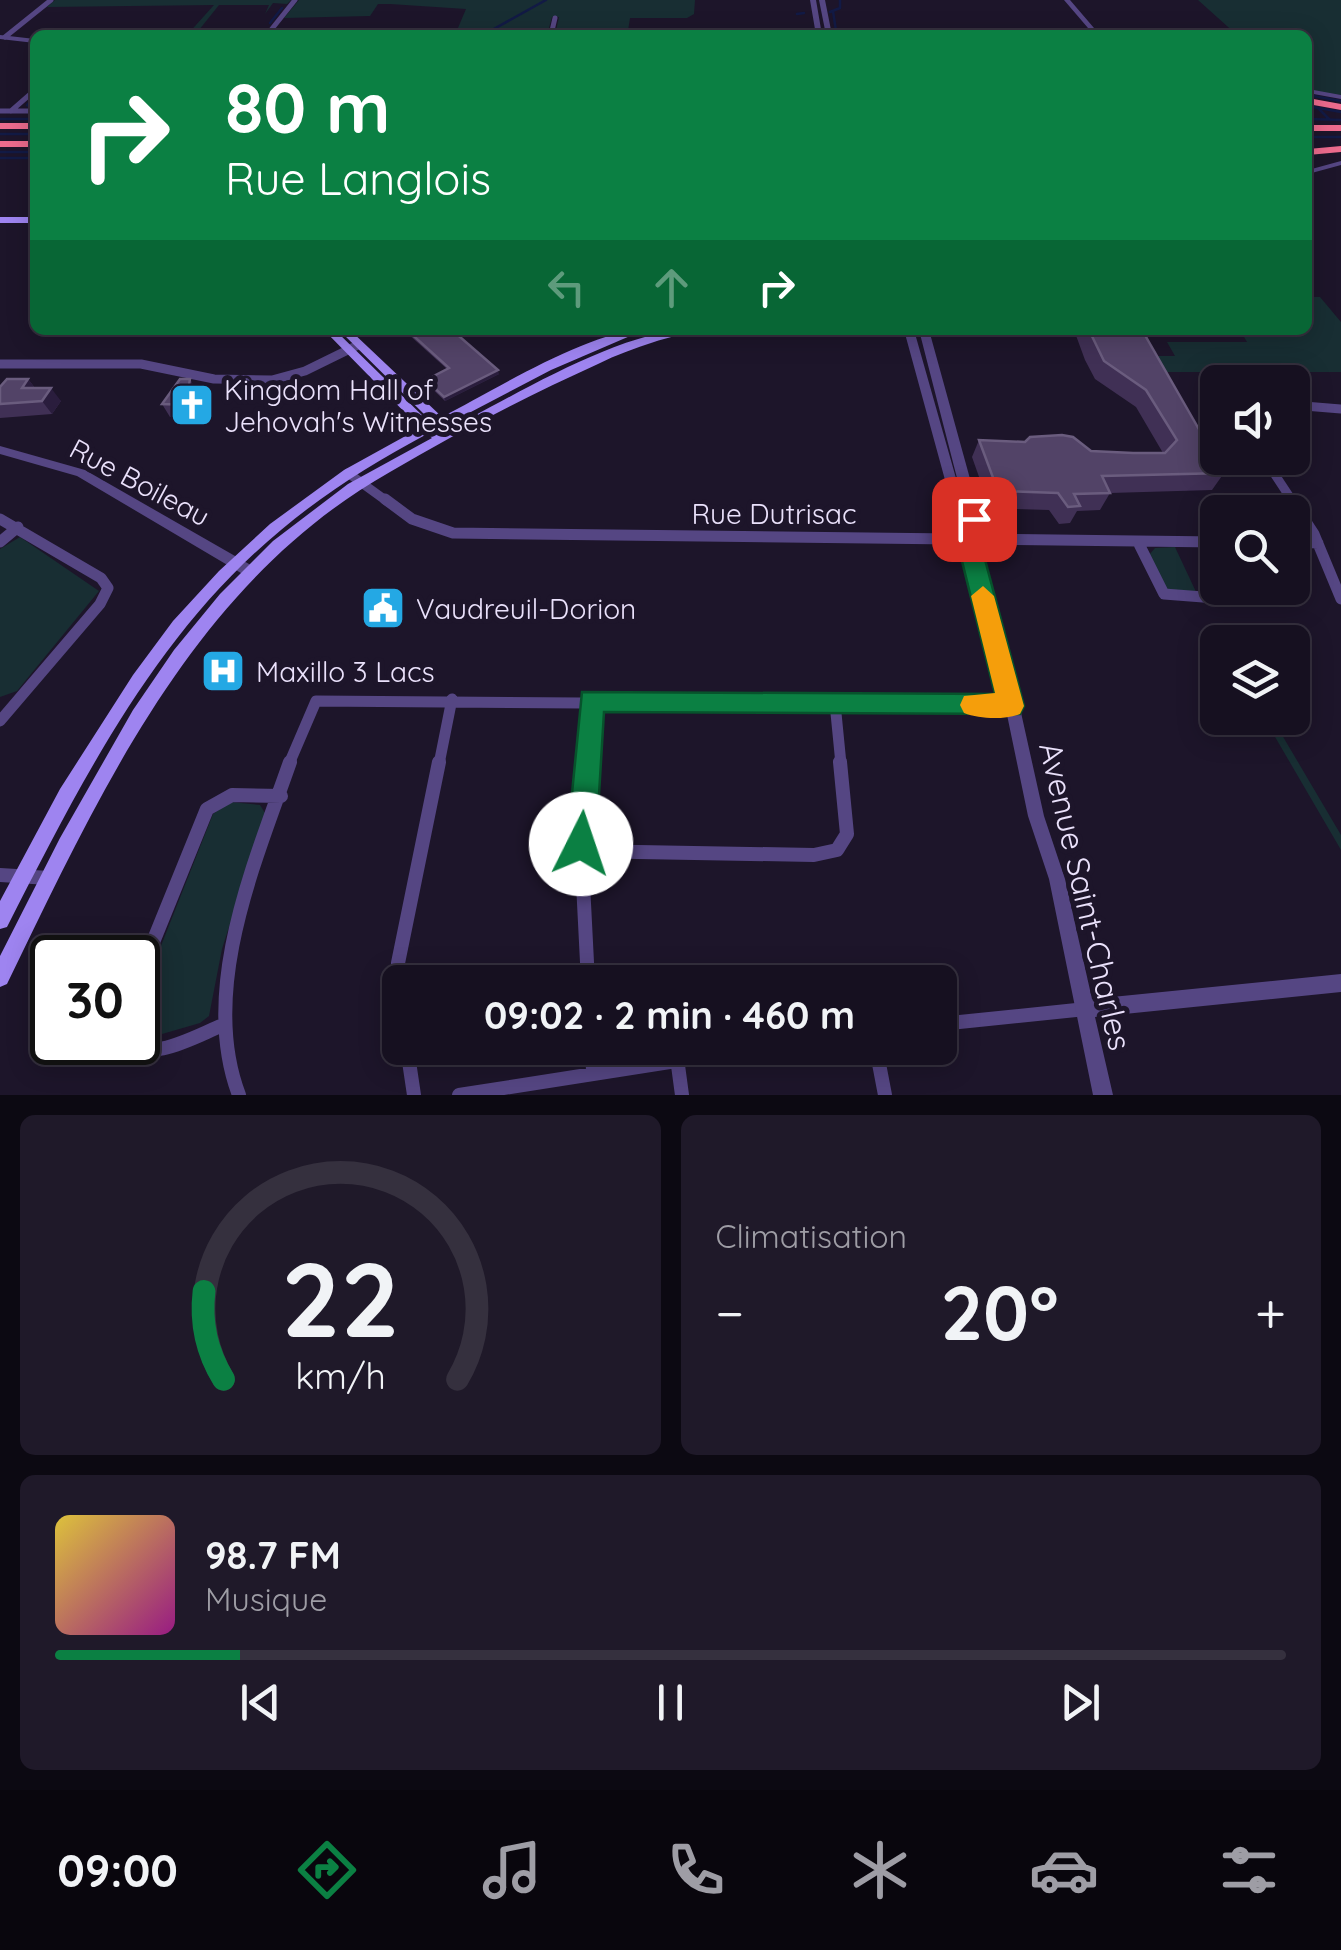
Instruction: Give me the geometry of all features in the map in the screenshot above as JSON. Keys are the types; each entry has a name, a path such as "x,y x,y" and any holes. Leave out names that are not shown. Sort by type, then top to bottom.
{"highway":[{"path":"1312,102 1341,107"},
{"path":"0,126 30,126"},
{"path":"1312,128 1341,128"},
{"path":"0,144 30,144"},
{"path":"1312,149 1341,147"}],"main road":[{"path":"0,223 30,223"},
{"path":"336,335 440,431"},
{"path":"347,335 354,348"},
{"path":"0,920 120,700 174,628 354,478 562,359 626,335"},
{"path":"440,431 588,360 668,335"},
{"path":"0,977 107,763 156,683 243,567"}],"street":[{"path":"2,37 52,0"},
{"path":"271,30 295,0"},
{"path":"813,0 817,30"},
{"path":"822,0 828,30"},
{"path":"1067,0 1093,30"},
{"path":"552,30 555,18"},
{"path":"2,37 30,40"},
{"path":"1312,92 1341,97"},
{"path":"11,112 30,95"},
{"path":"0,112 30,112"},
{"path":"1312,171 1341,163"},
{"name":"Avenue Saint-Charles","path":"909,335 968,537 1036,816 1061,894 1103,1095"},
{"name":"Avenue Saint-Charles","path":"925,335 974,515 968,537"},
{"path":"0,374 4,364 141,364 214,380 272,380 354,348"},
{"path":"1310,407 1340,410"},
{"name":"Rue Boileau","path":"0,450 73,470 243,567"},
{"path":"1275,475 1318,543 1341,599"},
{"name":"Rue Dutrisac","path":"354,478 418,523 454,533 1200,542"},
{"path":"0,518 101,578 108,588 100,604 3,713"},
{"path":"0,542 18,527"},
{"path":"1310,543 1318,543"},
{"path":"1139,544 1164,594 1200,597"},
{"path":"398,965 452,699"},
{"path":"587,965 582,852 591,700"},
{"path":"239,1095 222,1025 232,947 308,711 316,701 1011,706"},
{"path":"582,852 814,855 837,850 847,829 835,703"},
{"path":"156,935 207,809 221,796 280,796"},
{"path":"0,875 49,878"},
{"path":"957,1022 1341,983"},
{"path":"160,1047 222,1025"},
{"path":"410,1065 414,1095"},
{"path":"593,1065 593,1070"},
{"path":"459,1095 628,1065"},
{"path":"678,1065 682,1095"},
{"path":"879,1065 885,1095"}],"green space":[{"path":"55,0 291,0 287,4 273,3 265,14 269,5 219,5 199,30 192,30 214,5 47,7"},
{"path":"299,0 695,0 694,14 687,18 630,18 628,30 556,30 559,17 552,17 548,30 457,30 466,9 378,4 370,16 284,18"},
{"path":"1198,0 1341,0 1341,95 1312,91 1312,30 1231,30"},
{"path":"1312,297 1320,297 1341,322 1341,372 1310,372 1310,365 1200,365 1200,372 1158,372 1149,356 1175,356 1167,342 1247,342 1243,335 1312,335"},
{"path":"20,537 99,591 17,691 0,697 0,549"},
{"path":"1175,547 1197,594 1165,589 1149,555 1155,548"},
{"path":"1274,735 1282,735 1341,835 1341,850"},
{"path":"230,802 260,805 265,813 222,949 209,1016 200,1023 160,1035 160,948 213,814"}],"building":[{"path":"413,335 458,335 498,370 444,397 426,380 449,368"},
{"path":"1091,335 1145,335 1200,431 1200,474 1102,476 1110,493 1074,494 1080,506 1068,507 1058,493 998,491 979,440 1025,442 1030,437 1062,435 1073,437 1091,451 1165,453 1177,440 1146,390 1104,361"},
{"path":"7,379 28,379 22,388 51,388 42,401 0,404 0,387"},
{"path":"180,379 190,379 188,391 200,394 194,405 162,404"}],"waterway":[{"path":"492,30 546,0"},
{"path":"830,12 840,8 840,0"},
{"path":"270,23 282,8"},
{"path":"833,11 836,30"},
{"path":"797,14 804,13"},
{"path":"1312,96 1341,101"},
{"path":"30,102 30,106"},
{"path":"1312,107 1341,112"},
{"path":"1318,108 1330,120"},
{"path":"0,119 30,119"},
{"path":"1312,119 1330,120"},
{"path":"1330,120 1341,120"},
{"path":"0,134 30,134"},
{"path":"1312,137 1341,137"},
{"path":"0,152 30,152"},
{"path":"0,158 30,158"}],"slow traffic":[{"path":"973,705 1011,706 983,596"}],"place":[{"name":"Kingdom Hall of Jehovah's Witnesses","path":"192,405"},
{"name":"Vaudreuil-Dorion","path":"383,608"},
{"name":"Maxillo 3 Lacs","path":"223,671"}],"route":[{"path":"581,844 591,700 1011,706 968,537 974,519"}]}
